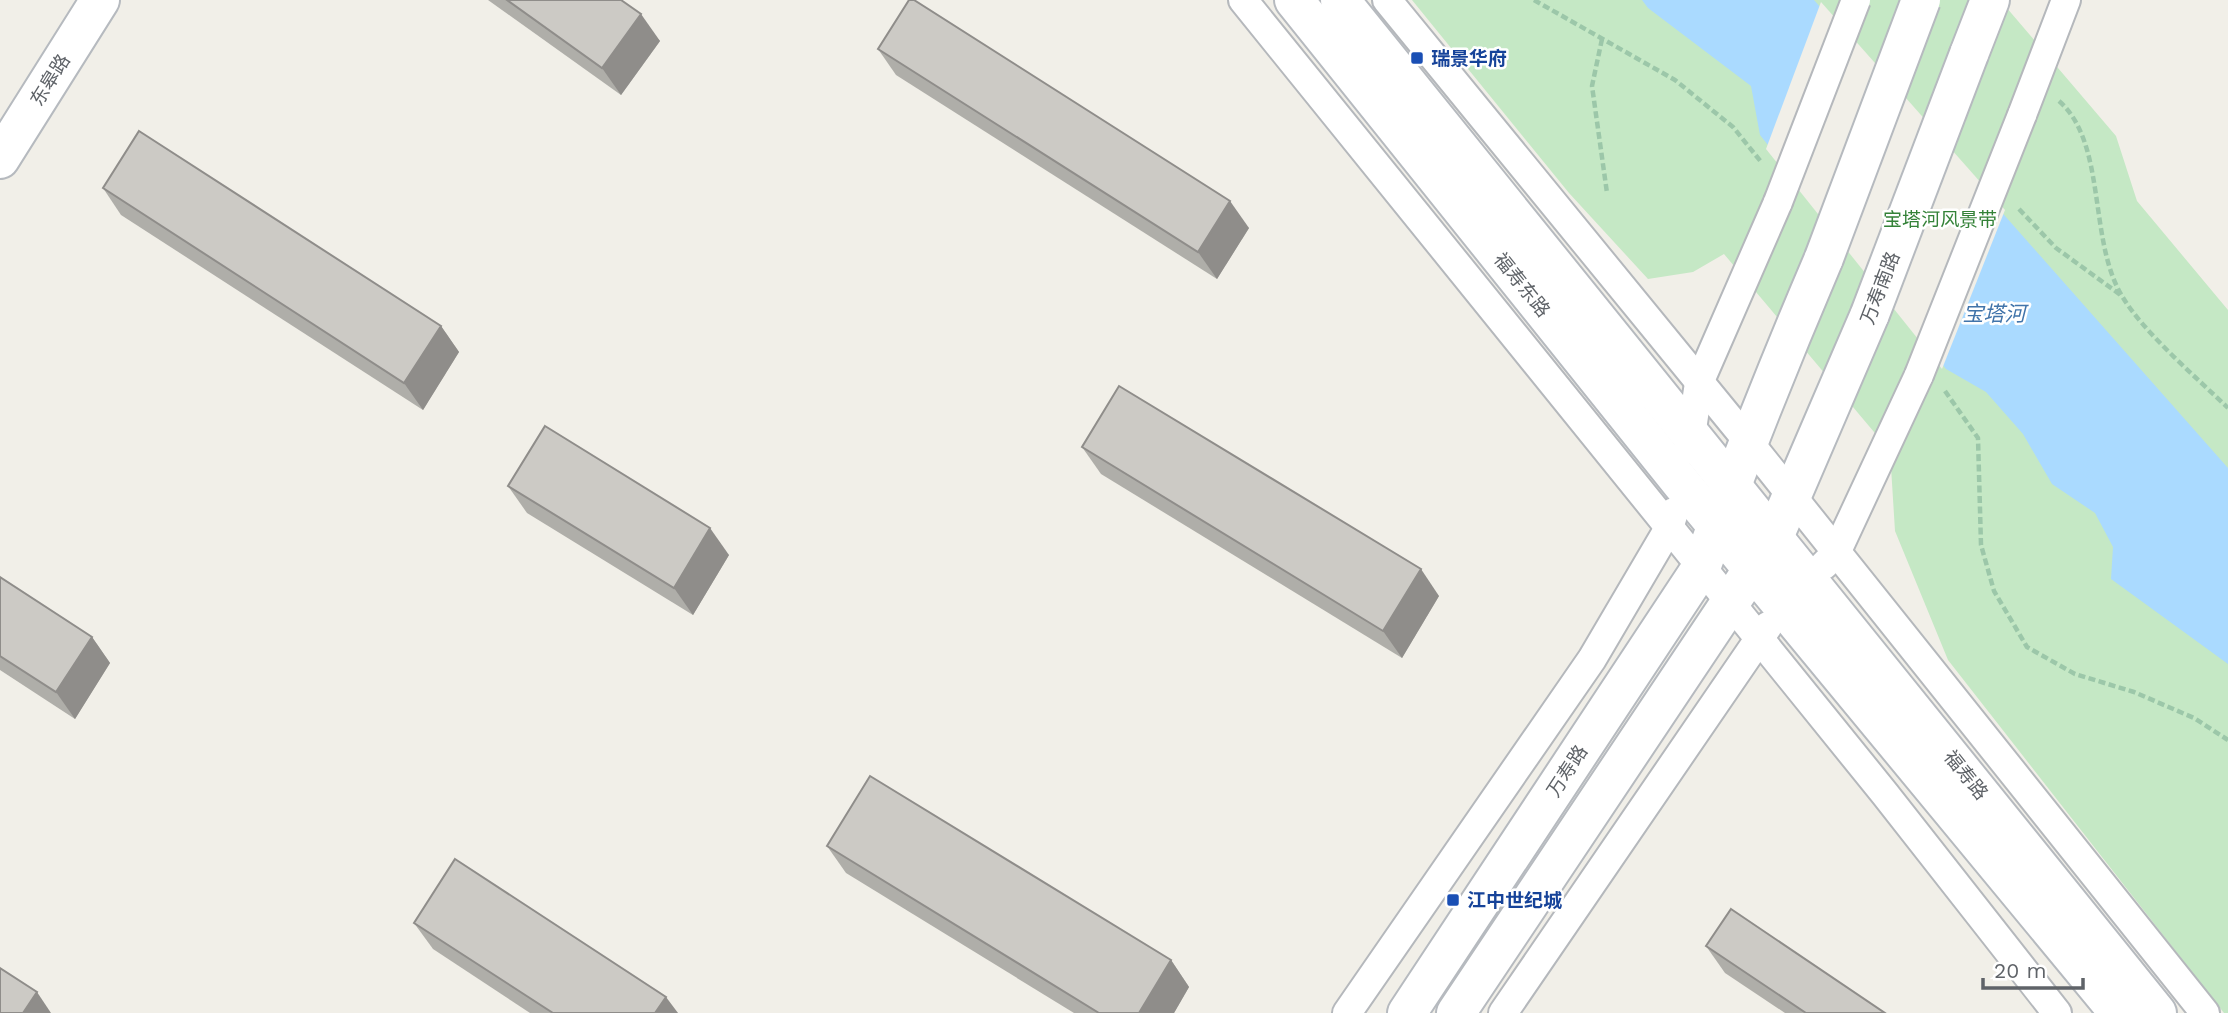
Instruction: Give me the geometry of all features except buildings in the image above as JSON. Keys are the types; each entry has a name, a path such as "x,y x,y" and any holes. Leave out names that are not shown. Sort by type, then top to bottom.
{"main road":[{"name":"东皋路","path":"0,159 100,0"},
{"name":"福寿东路","path":"1294,0 1753,569"},
{"name":"福寿东路","path":"1340,0 1774,537"},
{"path":"1717,525 1747,440 1824,258 1921,0"},
{"name":"万寿南路","path":"1753,569 1774,537 1870,314 1990,0"},
{"name":"万寿路","path":"1407,1013 1701,568 1717,525"},
{"name":"福寿路","path":"1774,537 2157,1013"},
{"path":"1456,1013 1753,569"},
{"name":"福寿路","path":"1753,569 2119,1013"}],"street":[{"path":"1243,0 2057,1013"},
{"path":"1387,0 1747,440 2205,1013"},
{"path":"1347,1013 1592,659 1669,528 1692,436 1699,383 1778,202 1856,0"},
{"path":"1503,1013 1782,607 1836,553 1919,375 2066,0"}],"path":[{"path":"1602,39 1592,86 1607,193"},
{"path":"2035,81 2067,108 2090,155 2102,250 2122,296 2157,338 2228,408"}],"green space":[{"name":"宝塔河风景带","path":"1412,0 2000,0 2116,136 2137,201 2228,310 2228,1013 2224,1013 1948,660 1895,531 1890,451 1724,254 1693,272 1648,279 1569,193"}],"water":[{"name":"宝塔河","path":"1642,0 1814,0 2228,468 2228,664 2111,579 2113,547 2095,513 2052,484 2023,434 1986,392 1946,369 1760,135 1751,86 1648,8"}],"pier":[{"path":"1821,2 2005,210 1942,369 1766,149"}],"place":[{"name":"瑞景华府","path":"1417,58"},
{"name":"江中世纪城","path":"1453,900"}]}
